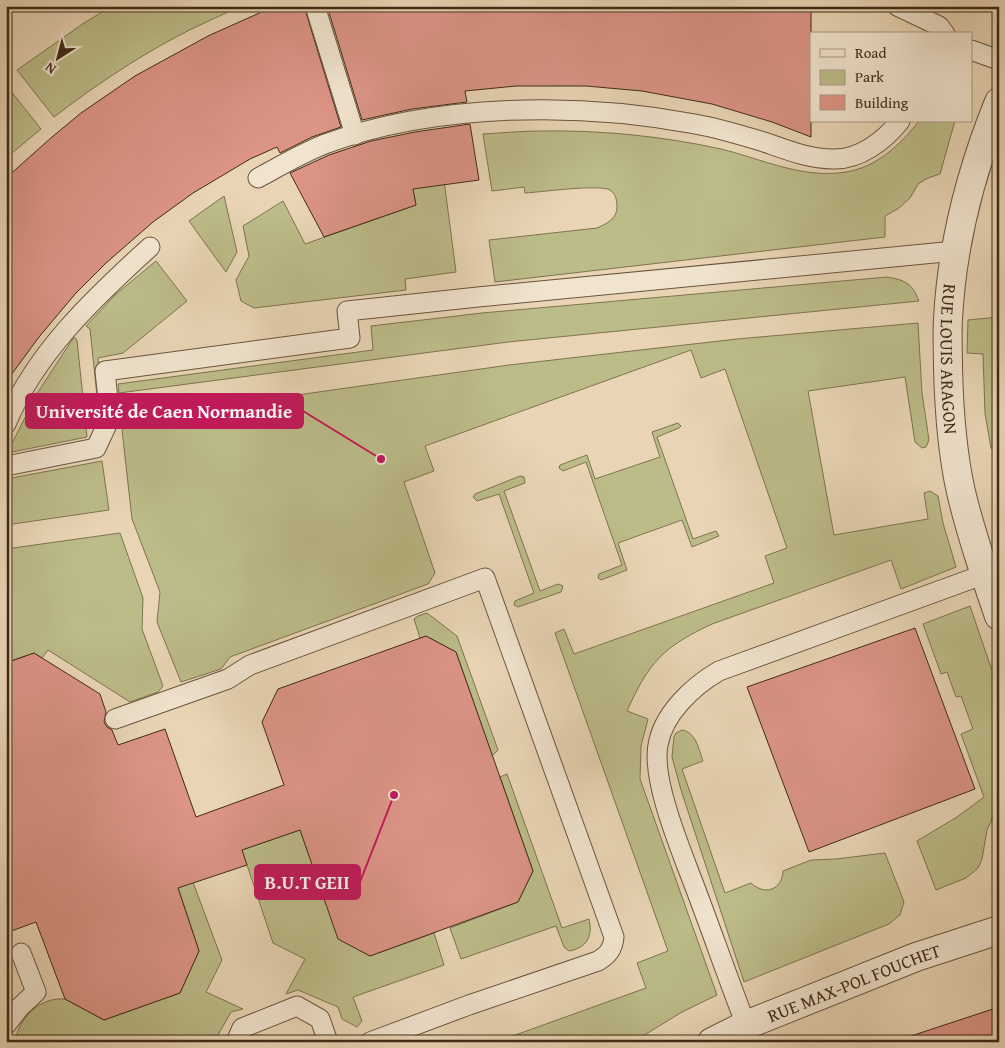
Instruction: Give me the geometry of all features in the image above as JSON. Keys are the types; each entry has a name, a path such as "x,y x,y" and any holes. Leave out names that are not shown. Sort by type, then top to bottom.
{"street":[{"name":"RUE LOUIS ARAGON","path":"999,102 971,179 955,251 948,320 949,403 957,471 968,520 999,616"},
{"name":"RUE MAX-POL FOUCHET","path":"712,1042 746,1025 916,957 999,930"}],"lane":[{"path":"315,6 355,135"},
{"path":"897,6 939,26 944,32"},
{"path":"972,50 999,60"},
{"path":"258,178 290,160 325,144 396,124 464,114 553,110 644,115 740,134 804,156 834,159 849,158 864,152 881,141 899,122"},
{"path":"6,424 22,392 56,343 109,285 150,247"},
{"path":"6,466 96,448 110,418 105,371 350,338 347,311 478,296 955,251"},
{"path":"746,1025 668,813 657,759 660,735 666,722 685,698 708,677 719,671 985,574"},
{"path":"115,719 228,679 250,665 485,578 614,937 613,945 606,956 598,961 469,1005 370,1042"},
{"path":"6,1026 20,1007 36,992 21,953"},
{"path":"236,1042 242,1028 297,1006 320,1019 328,1042"}],"green space":[{"path":"112,6 230,6 232,10 183,33 144,55 54,117 17,70 84,23"},
{"path":"6,85 41,129 6,158"},
{"path":"918,122 955,122 940,174 918,184 910,198 899,208 885,216 885,237 495,282 489,240 597,228 613,218 617,211 617,205 614,194 604,188 525,193 524,187 492,191 483,134 563,131 654,137 699,144 782,167 814,173 846,172 868,165 887,154"},
{"path":"442,165 456,272 405,279 406,290 254,308 241,301 236,280 249,256 243,226 283,201 305,244 416,205 409,171"},
{"path":"224,196 237,252 226,272 189,221"},
{"path":"156,261 187,301 123,353 98,358 103,416 100,425 90,329 86,326 115,295"},
{"path":"887,277 899,279 911,286 919,301 508,342 119,393 118,384 373,350 371,326 482,313"},
{"path":"999,317 999,451 995,451 991,448 985,413 983,354 967,353 968,320"},
{"path":"918,323 922,393 929,440 926,447 922,448 915,442 905,377 808,391 834,535 928,519 924,493 930,491 938,496 943,523 956,567 901,589 891,560 712,624 681,640 659,658 643,680 627,711 648,719 641,746 640,779 717,995 682,1012 633,1042 496,1042 646,988 637,963 668,951 555,633 564,629 574,654 774,583 765,556 787,548 725,369 701,378 691,350 425,446 434,471 404,482 435,573 428,584 230,657 221,669 181,682 157,622 160,592 132,519 122,430 142,417 509,365 737,339"},
{"path":"74,337 77,340 87,437 7,453 38,392"},
{"path":"678,423 681,426 679,428 657,437 693,539 716,531 719,536 692,547 682,520 618,543 627,570 601,580 598,578 599,574 622,565 586,462 563,471 559,468 560,465 587,455 595,479 660,457 652,432"},
{"path":"102,461 109,510 6,525 6,479"},
{"path":"520,476 524,477 525,483 504,491 540,591 558,584 563,586 561,592 518,607 514,605 515,601 534,593 499,494 477,501 473,497 475,494"},
{"path":"120,533 143,598 142,629 163,686 158,692 130,702 48,650 42,658 34,653 7,662 6,665 6,549"},
{"path":"970,606 999,691 999,804 987,830 982,859 978,868 966,878 936,890 917,841 957,817 984,797 961,734 973,729 961,696 956,697 947,672 941,674 923,624"},
{"path":"427,613 457,636 498,750 492,756 456,652 426,636 420,638 414,619"},
{"path":"682,730 687,731 694,738 703,761 682,769 725,893 751,883 762,889 772,889 780,883 783,871 811,860 885,853 904,902 900,915 889,924 744,982 672,757 674,737 676,733"},
{"path":"507,774 562,928 589,919 589,936 580,947 569,951 564,947 556,926 461,959 450,928 518,902 533,871 500,777"},
{"path":"300,830 339,939 370,956 434,933 444,965 353,997 362,1021 357,1027 342,1019 338,1007 298,990 286,994 305,959 273,943 242,850"},
{"path":"188,869 222,960 206,992 243,1009 231,1012 214,1042 15,1042 17,1033 26,1017 39,1005 56,999 65,999 104,1020 180,993 199,951 174,875"}],"building":[{"path":"275,6 304,6 341,127 312,137 280,153 277,147 250,159 193,193 153,222 106,263 76,293 39,337 6,382 6,178 81,113 135,76 208,36"},
{"path":"327,6 811,6 811,137 772,122 712,104 642,91 586,86 516,86 465,91 467,102 412,109 362,120"},
{"path":"470,124 479,180 413,189 416,205 324,237 290,173 329,155 371,141"},
{"path":"915,628 975,789 809,852 747,687"},
{"path":"426,636 456,652 533,871 518,902 370,956 338,939 300,830 242,850 247,865 178,888 199,951 180,993 104,1020 65,999 36,922 6,933 6,663 34,653 100,694 106,712 104,722 112,730 118,745 165,729 196,817 284,785 262,722 278,689"},
{"path":"999,1007 999,1042 912,1042 911,1036"}],"place":[{"name":"Université de Caen Normandie","path":"381,459"},
{"name":"B.U.T GEII","path":"394,795"}]}
